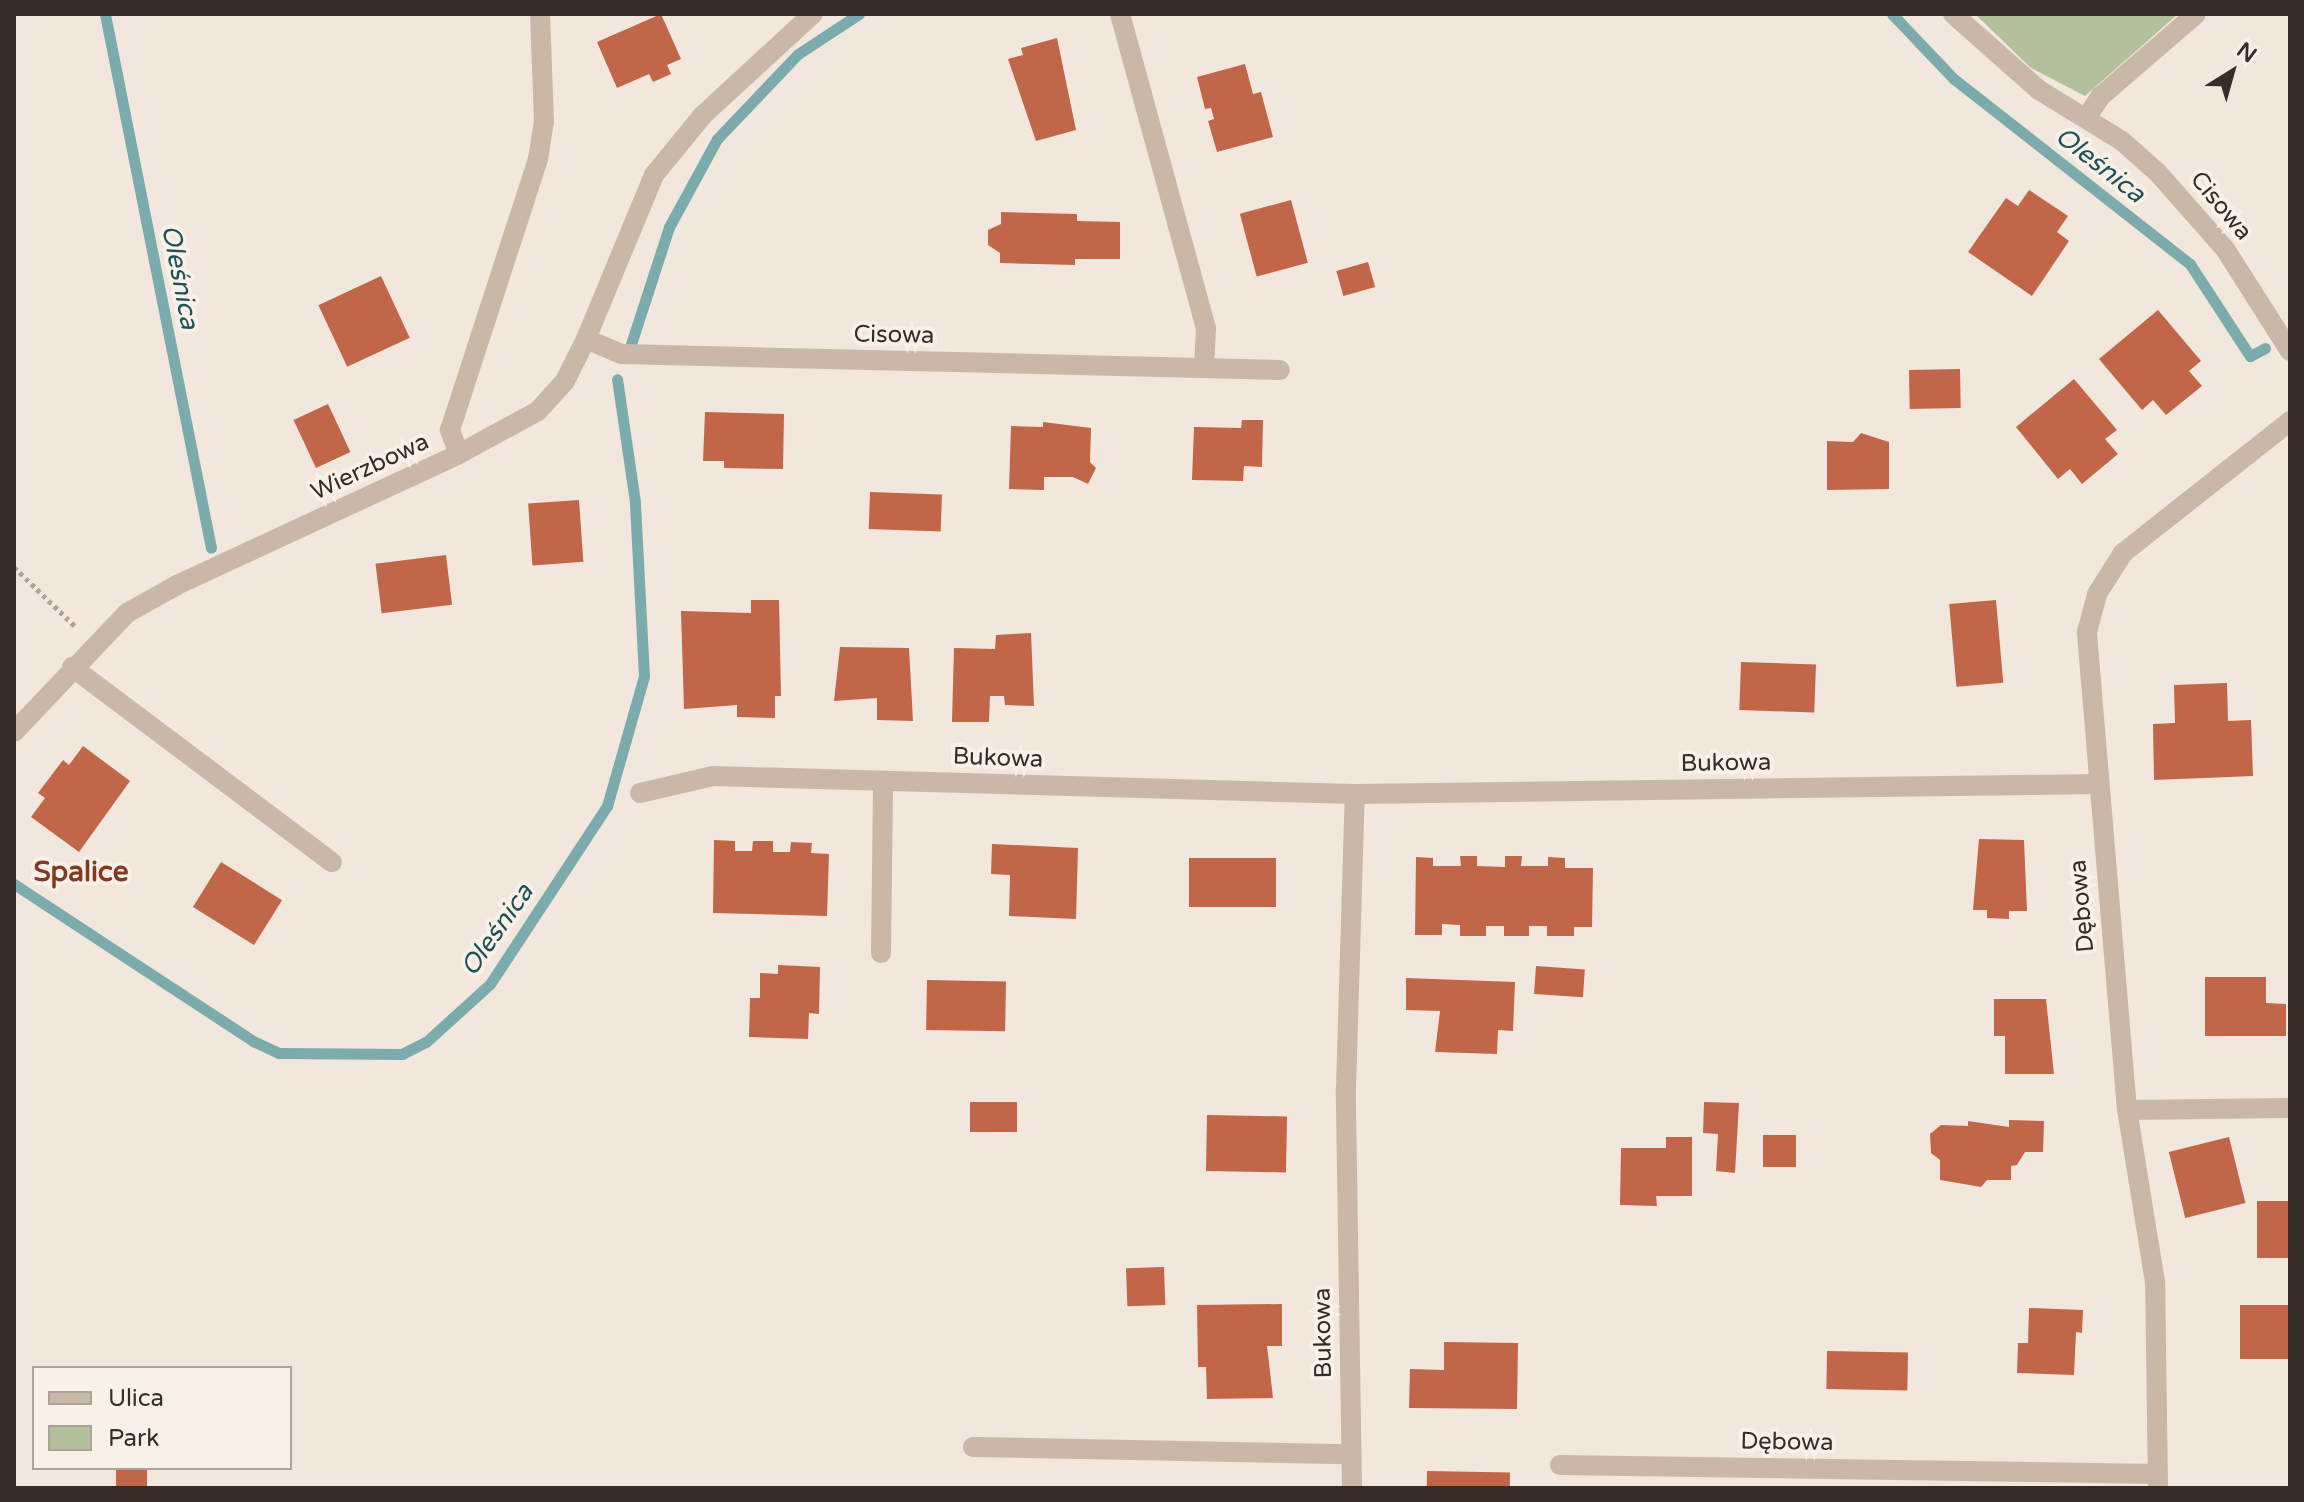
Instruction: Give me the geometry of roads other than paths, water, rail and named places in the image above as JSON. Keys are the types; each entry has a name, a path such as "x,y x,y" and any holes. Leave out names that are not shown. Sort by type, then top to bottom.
{"street":[{"name":"Wierzbowa","path":"14,732 93,643 127,613 177,585 459,454 450,430 538,159 544,122 540,14"},
{"path":"459,454 538,411 565,381 586,339 641,200 660,166 703,115 813,14"},
{"path":"1120,14 1206,328 1204,368"},
{"name":"Cisowa","path":"1953,14 2039,90 2122,141 2193,211 2248,281 2290,351"},
{"path":"2086,118 2101,96 2196,14"},
{"name":"Cisowa","path":"586,339 622,354 1280,370"},
{"name":"Dębowa","path":"1560,1465 2158,1481 2155,1282 2127,1110 2097,784 2087,632 2097,594 2123,553 2290,421"},
{"path":"72,667 332,862"},
{"name":"Bukowa","path":"640,793 713,776 1355,794 2097,784"},
{"path":"881,953 883,781"},
{"name":"Bukowa","path":"1352,1488 1346,1089 1355,794"},
{"path":"2127,1110 2290,1108"},
{"path":"973,1447 1350,1454"}],"waterway":[{"name":"Oleśnica","path":"105,14 211,548"},
{"name":"Oleśnica","path":"631,344 669,227 717,139 798,54 859,14"},
{"name":"Oleśnica","path":"1892,14 1954,79 2190,264 2250,356 2265,348"},
{"name":"Oleśnica","path":"14,884 253,1041 279,1053 402,1054 426,1042 490,984 607,806 644,676 635,502 617,379"}],"district":[{"name":"Spalice","path":"81,872"}]}
